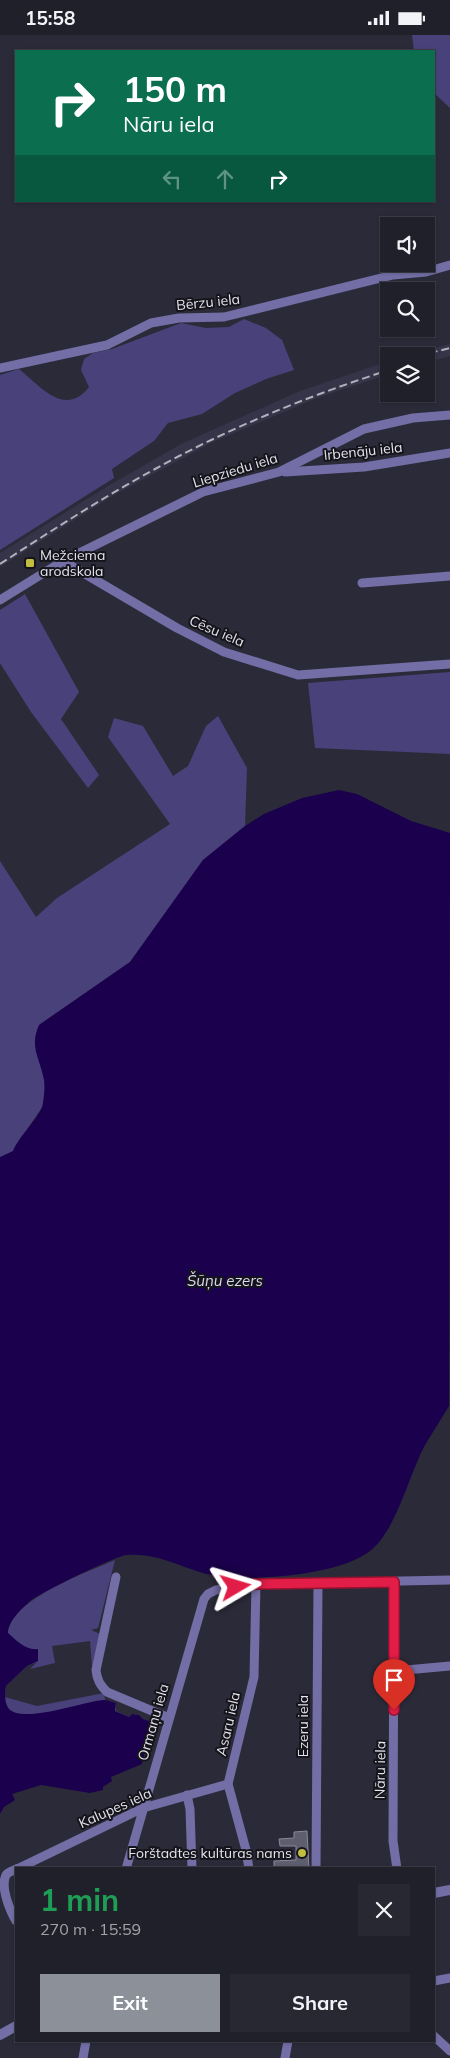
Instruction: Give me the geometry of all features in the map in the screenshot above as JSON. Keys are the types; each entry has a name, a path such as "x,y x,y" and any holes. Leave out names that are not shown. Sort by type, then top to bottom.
{"street":[{"name":"Bērzu iela","path":"0,368 107,345 151,323 179,318 224,317 393,275 426,272 450,265"},
{"name":"Liepziedu iela","path":"63,561 203,492 279,472 364,429 413,418 450,415"},
{"name":"Irbenāju iela","path":"279,472 364,467 450,453"},
{"path":"0,600 63,561"},
{"name":"Cēsu iela","path":"63,561 177,628 224,651 298,675 450,663"},
{"path":"362,583 450,576"},
{"path":"116,1577 96,1677 100,1686 107,1692 169,1718"},
{"path":"256,1584 450,1580"},
{"name":"Nāru iela","path":"394,1582 393,1841 397,1867"},
{"name":"Ezeru iela","path":"316,1867 318,1583"},
{"name":"Ormaņu iela","path":"127,1867 204,1599 208,1594 216,1590 256,1584"},
{"name":"Asaru iela","path":"249,1867 246,1849 228,1783 254,1677 256,1584"},
{"path":"395,1671 450,1666"},
{"name":"Kalupes iela","path":"21,1867 143,1808 228,1783"},
{"path":"187,1795 190,1809 192,1867"},
{"name":"Kalupes iela","path":"15,1870 6,1874 2,1888 8,1908 15,1919"},
{"path":"435,1893 450,1890"},
{"path":"435,1981 450,1978"},
{"path":"0,2035 15,2027"},
{"path":"435,2037 450,2051"},
{"path":"83,2058 86,2042"},
{"path":"285,2058 288,2042"}],"shaded area":[{"path":"412,35 450,35 450,108 435,94 435,50 414,50"},
{"path":"244,319 266,328 282,340 294,370 266,379 235,393 202,414 168,423 154,441 112,469 114,478 0,550 0,375 19,369 53,396 71,400 80,396 89,387 81,370 84,359 93,353 112,349 181,323 206,328 229,327"},
{"path":"450,344 450,356 435,360 435,348"},
{"path":"380,364 380,377 317,398 213,442 114,495 0,567 0,553 108,486 181,444 300,391"},
{"path":"25,594 79,692 61,719 99,775 88,788 31,712 0,663 0,610"},
{"path":"450,672 450,754 315,748 308,683"},
{"path":"218,716 247,768 245,826 203,860 130,962 39,1025 49,1057 43,1106 28,1128 23,1145 0,1161 0,861 36,917 57,898 170,824 108,737 114,718 143,726 173,776 188,766 206,726"},
{"path":"115,1560 98,1628 91,1630 100,1634 93,1679 90,1641 52,1646 55,1663 30,1669 37,1662 27,1666 6,1686 5,1697 37,1706 104,1693 105,1700 116,1703 116,1711 129,1717 132,1714 139,1715 143,1719 152,1722 142,1764 0,1725 3,1653 8,1629 14,1617 38,1597 54,1587"}],"water":[{"name":"Šūņu ezers","path":"339,790 357,794 411,821 450,833 449,1406 419,1457 395,1517 379,1542 370,1551 356,1559 316,1571 293,1575 248,1578 212,1575 160,1558 127,1555 77,1575 36,1597 26,1605 13,1620 8,1633 25,1647 38,1649 38,1661 27,1666 6,1686 5,1695 9,1709 17,1713 41,1713 106,1700 116,1703 115,1711 129,1717 132,1714 139,1715 143,1719 152,1722 142,1764 111,1777 112,1781 103,1787 103,1790 90,1793 41,1785 12,1794 15,1800 4,1807 0,1814 0,1157 13,1151 42,1108 44,1083 36,1053 36,1033 39,1025 130,962 203,860 245,826 264,814 302,798"}],"building":[{"name":"Forštadtes kultūras nams","path":"307,1831 309,1867 274,1867 274,1861 296,1860 296,1846 280,1846 279,1839 294,1838 294,1832"}],"railway":[{"path":"435,352 450,348"},
{"path":"0,564 96,503 183,454 269,414 380,373"}],"place":[{"name":"Mežciema arodskola","path":"30,563"},
{"name":"Forštadtes kultūras nams","path":"302,1853"}],"route":[{"path":"236,1587 256,1584 394,1582 394,1710"}]}
